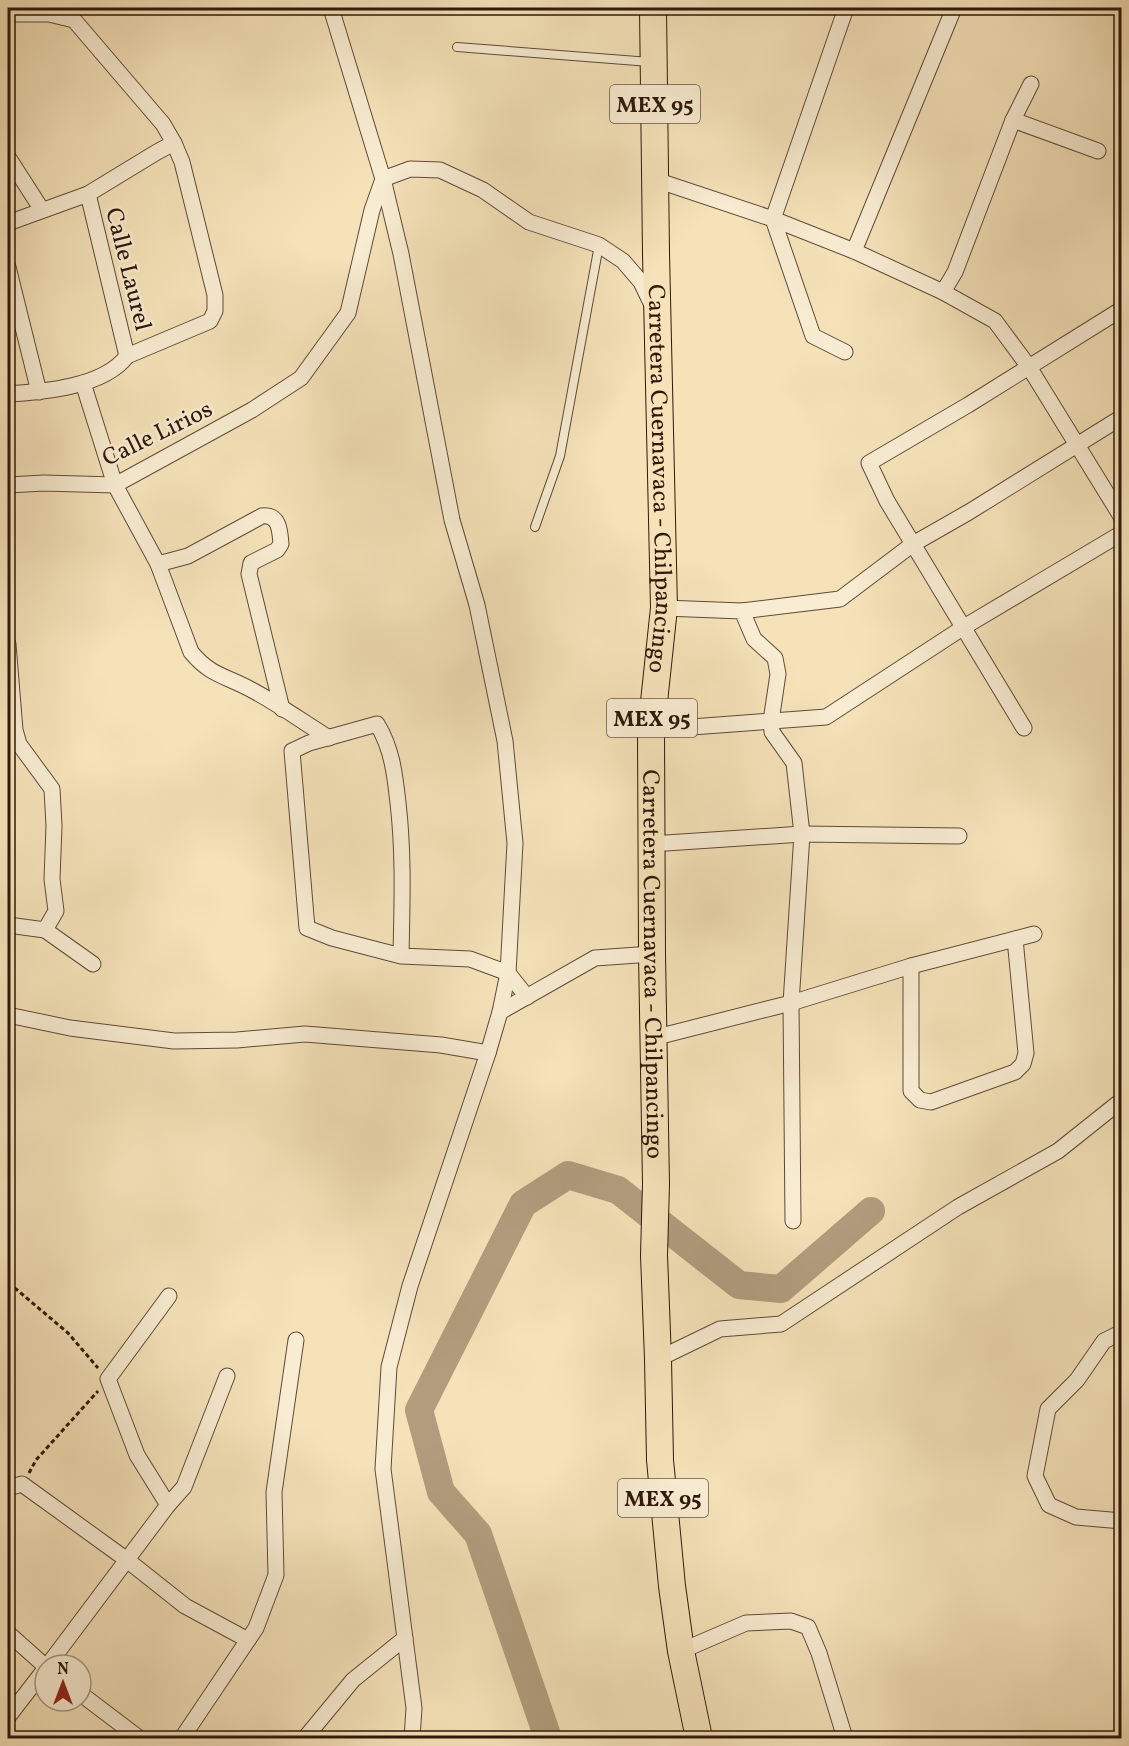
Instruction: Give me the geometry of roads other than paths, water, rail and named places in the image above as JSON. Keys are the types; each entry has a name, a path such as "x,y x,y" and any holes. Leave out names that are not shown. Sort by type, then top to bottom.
{"main road":[{"name":"Carretera Cuernavaca - Chilpancingo","path":"653,8 664,608 651,730 656,1184 654,1255 660,1460 672,1586 681,1651 699,1738"}],"street":[{"path":"331,8 383,179 401,254 452,520 477,605 505,741 515,843 507,973 500,1012 410,1286 389,1367 383,1469 414,1707 412,1738"},
{"path":"845,352 813,336 773,219 846,8"},
{"path":"854,251 954,8"},
{"path":"8,14 49,14 74,20 163,124 182,162 215,295 215,311 210,321 127,356 121,364 102,375 83,382 39,392 8,394"},
{"path":"943,292 955,272 1013,120 1031,84"},
{"path":"1013,120 1098,151"},
{"path":"8,223 88,194 174,143"},
{"path":"8,157 42,210"},
{"path":"383,179 410,169 440,170 483,190 529,222 599,245 623,261 641,282 659,319"},
{"name":"Calle Lirios","path":"8,485 115,484 252,410 301,378 348,313 372,210 383,179"},
{"path":"656,190 773,219 854,251 943,292 994,321 1029,367 1122,518"},
{"name":"Calle Laurel","path":"88,194 127,356"},
{"path":"8,267 39,392"},
{"path":"1024,728 887,501 869,463 1122,309"},
{"path":"83,382 115,484 159,564 191,652 200,663 215,674 249,688 329,738"},
{"path":"664,608 742,611 840,599 913,544 1122,417"},
{"path":"159,564 188,556 262,516 267,515 277,521 281,544 277,550 251,564 249,574 282,709"},
{"path":"651,730 826,717 964,627 1122,533"},
{"path":"742,611 754,639 775,658 778,674 771,721 772,732 794,763 802,834 791,1004 793,1221"},
{"path":"8,644 15,730 19,744 52,789 54,826 52,879 56,910 45,930"},
{"path":"401,956 402,836 395,772 386,738 377,724 309,742 292,751 307,928 332,938 401,956 470,959 507,973 527,997"},
{"path":"651,844 802,834 959,836"},
{"path":"8,925 45,930 93,964"},
{"path":"653,1038 791,1004 911,966 1034,934"},
{"path":"911,966 911,1091 920,1100 931,1102 1015,1072 1023,1064 1026,1053 1016,939"},
{"path":"500,1012 595,958 652,954"},
{"path":"8,1015 70,1028 174,1041 237,1040 305,1034 441,1045 488,1053"},
{"path":"658,1359 720,1329 781,1324 958,1207 1058,1151 1122,1100"},
{"path":"168,1505 137,1455 108,1379 170,1296"},
{"path":"1122,1332 1104,1341 1077,1380 1048,1409 1035,1476 1049,1505 1076,1517 1122,1521"},
{"path":"182,1738 256,1628 276,1575 274,1492 296,1340"},
{"path":"57,1653 184,1487 227,1376"},
{"path":"15,1486 127,1560 185,1606 248,1640"},
{"path":"681,1651 746,1623 791,1621 808,1627 819,1653 845,1738"},
{"path":"8,1633 33,1655"},
{"path":"305,1738 353,1680 405,1638"},
{"path":"8,1717 33,1684"},
{"path":"93,1703 139,1738"}],"lane":[{"path":"457,47 655,62"},
{"path":"535,527 560,456 599,245"}],"waterway":[{"path":"548,1738 478,1534 441,1492 419,1410 523,1204 568,1175 618,1190 739,1285 781,1289 871,1211"}]}
